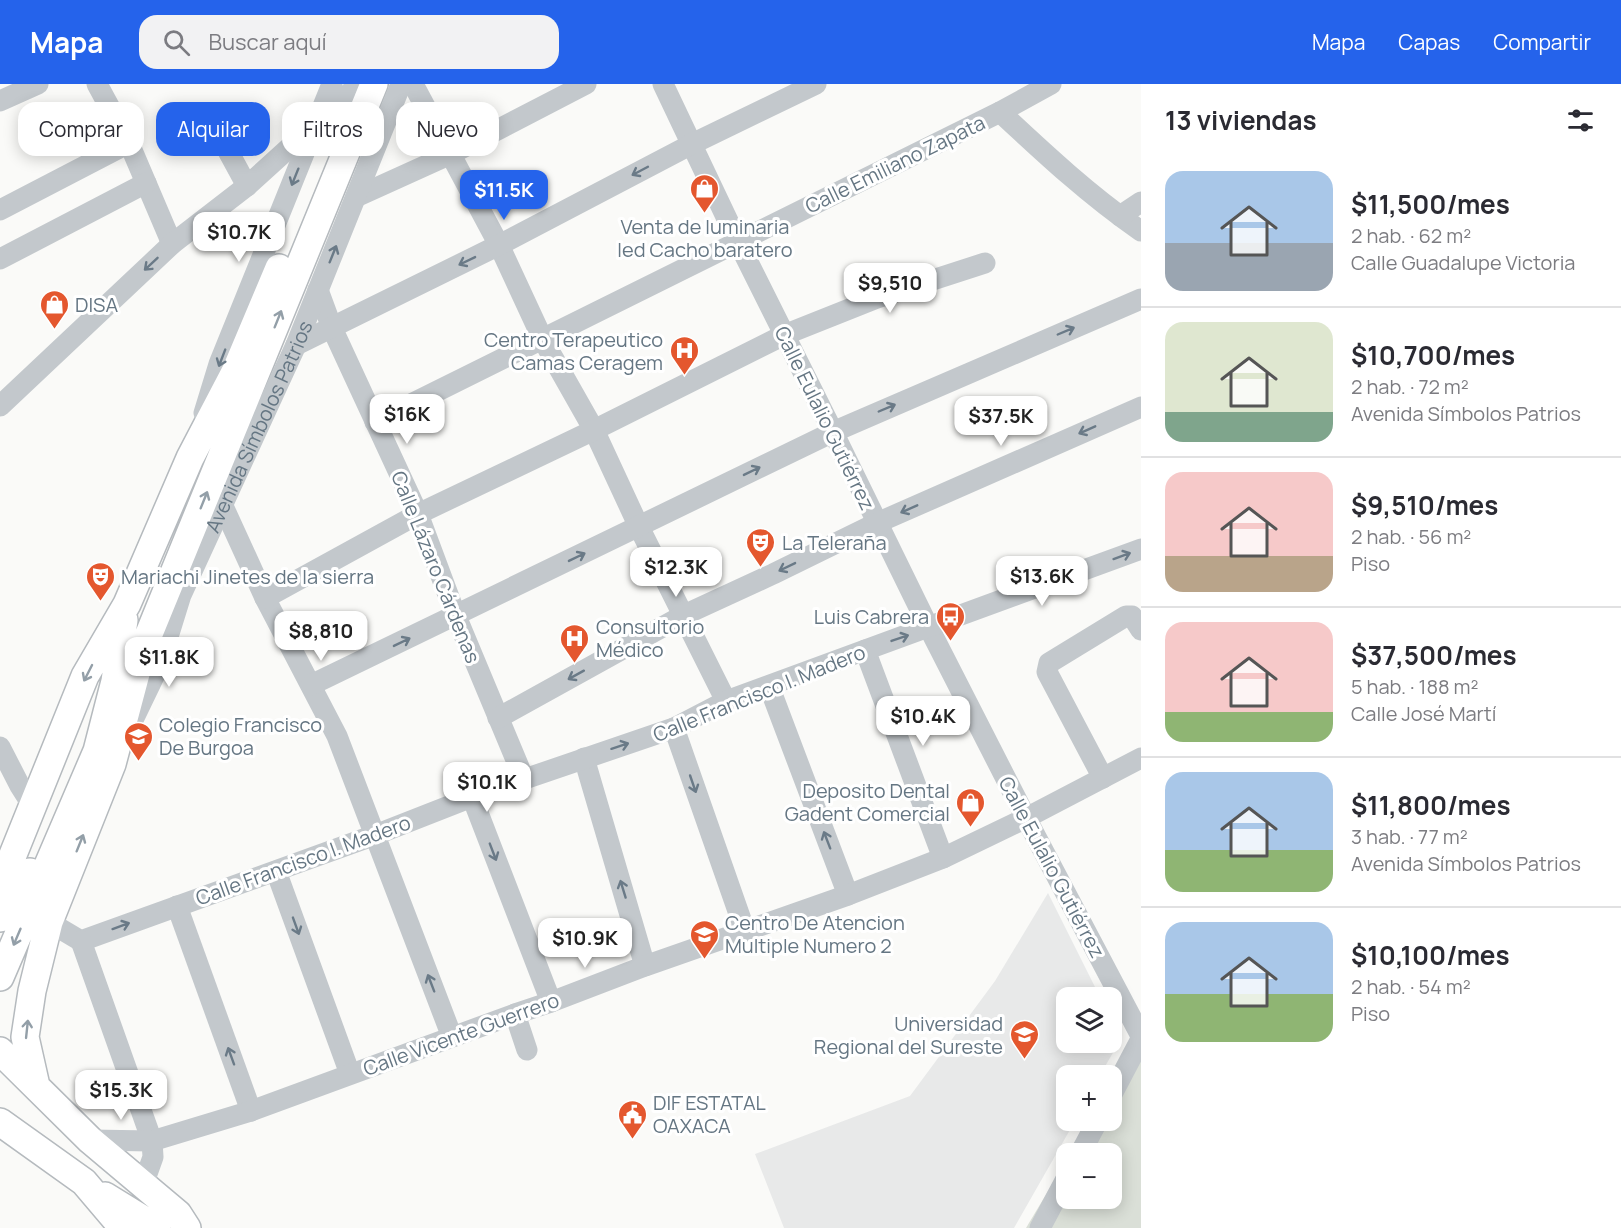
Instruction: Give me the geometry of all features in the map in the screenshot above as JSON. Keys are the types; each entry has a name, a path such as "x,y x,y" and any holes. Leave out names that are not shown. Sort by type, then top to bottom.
{"main road":[{"path":"0,887 86,676 127,604 190,458 236,370 354,85"},
{"name":"Avenida Símbolos Patrios","path":"142,651 354,85"},
{"path":"0,918 26,884 85,732 115,681 142,651 181,595"},
{"path":"0,977 97,751 115,681 127,604"},
{"path":"36,1086 25,1037 32,992 49,922 112,764 142,651"},
{"path":"0,1051 90,1140 143,1185 179,1224"},
{"path":"0,1122 84,1182 179,1224"},
{"path":"84,1182 123,1228"}],"street":[{"path":"0,101 38,84"},
{"path":"97,84 107,102"},
{"name":"Avenida Símbolos Patrios","path":"112,764 159,666 181,595 296,345 401,84"},
{"path":"413,84 423,102"},
{"path":"499,129 586,84"},
{"name":"Calle Eulalio Gutiérrez","path":"663,84 738,242 929,628 1141,1037"},
{"path":"296,345 499,245 692,144 816,84"},
{"name":"Calle Emiliano Zapata","path":"375,423 1000,112 1051,84"},
{"path":"337,102 354,85"},
{"path":"1000,112 1067,173 1141,231"},
{"path":"0,406 172,244 247,186 282,154"},
{"path":"0,210 104,156"},
{"path":"135,156 172,244"},
{"path":"231,156 247,186"},
{"path":"190,458 219,364 303,156"},
{"path":"356,197 447,156"},
{"path":"452,156 499,245 543,340 594,430 639,527 726,702"},
{"path":"0,259 146,183"},
{"path":"1120,216 1141,202"},
{"path":"265,598 418,514 594,430 784,335 877,298 985,263"},
{"name":"Calle Lázaro Cárdenas","path":"318,290 332,328 418,514 456,616 524,779"},
{"path":"311,685 833,432 1141,299"},
{"path":"498,718 684,615 877,523 1141,407"},
{"path":"223,506 265,598 337,736 452,1037"},
{"name":"Calle Francisco I. Madero","path":"81,940 375,835 472,797 674,728 726,702 1141,549"},
{"path":"1103,778 1047,672 1049,663 1126,616 1137,623"},
{"path":"865,650 943,858"},
{"path":"769,686 848,895"},
{"path":"674,728 745,931"},
{"path":"0,747 32,805"},
{"path":"584,758 645,966"},
{"name":"Calle Vicente Guerrero","path":"90,1140 152,1141 251,1111 645,966 848,895 943,858 1141,758"},
{"path":"472,797 551,1002"},
{"path":"276,871 350,1074"},
{"path":"177,906 251,1111"},
{"path":"49,922 81,940 152,1141 153,1157 143,1185"},
{"path":"515,1014 527,1050"},
{"path":"1122,1074 1141,1037"},
{"path":"1040,1228 1056,1198"}],"shaded area":[{"name":"Universidad Regional del Sureste","path":"1048,893 1095,987 1056,987 1056,1053 1113,1053 1106,1065 1056,1065 1056,1131 1069,1131 1062,1143 1056,1143 1056,1154 1014,1228 784,1228 755,1154 910,1096 995,981"},
{"path":"1141,1039 1141,1228 1026,1228 1056,1178 1056,1209 1122,1209 1122,1143 1077,1143 1085,1131 1122,1131 1122,1070"}],"place":[{"name":"Venta de luminaria led Cacho baratero","path":"705,214"},
{"name":"DISA","path":"54,330"},
{"name":"Centro Terapeutico Camas Ceragem","path":"684,376"},
{"name":"La Teleraña","path":"761,568"},
{"name":"Mariachi Jinetes de la sierra","path":"100,602"},
{"name":"Luis Cabrera","path":"950,642"},
{"name":"Consultorio Médico","path":"575,664"},
{"name":"Colegio Francisco De Burgoa","path":"138,762"},
{"name":"Deposito Dental Gadent Comercial","path":"971,828"},
{"name":"Centro De Atencion Multiple Numero 2","path":"704,960"},
{"name":"Universidad Regional del Sureste","path":"1024,1060"},
{"name":"DIF ESTATAL OAXACA","path":"632,1140"}]}
